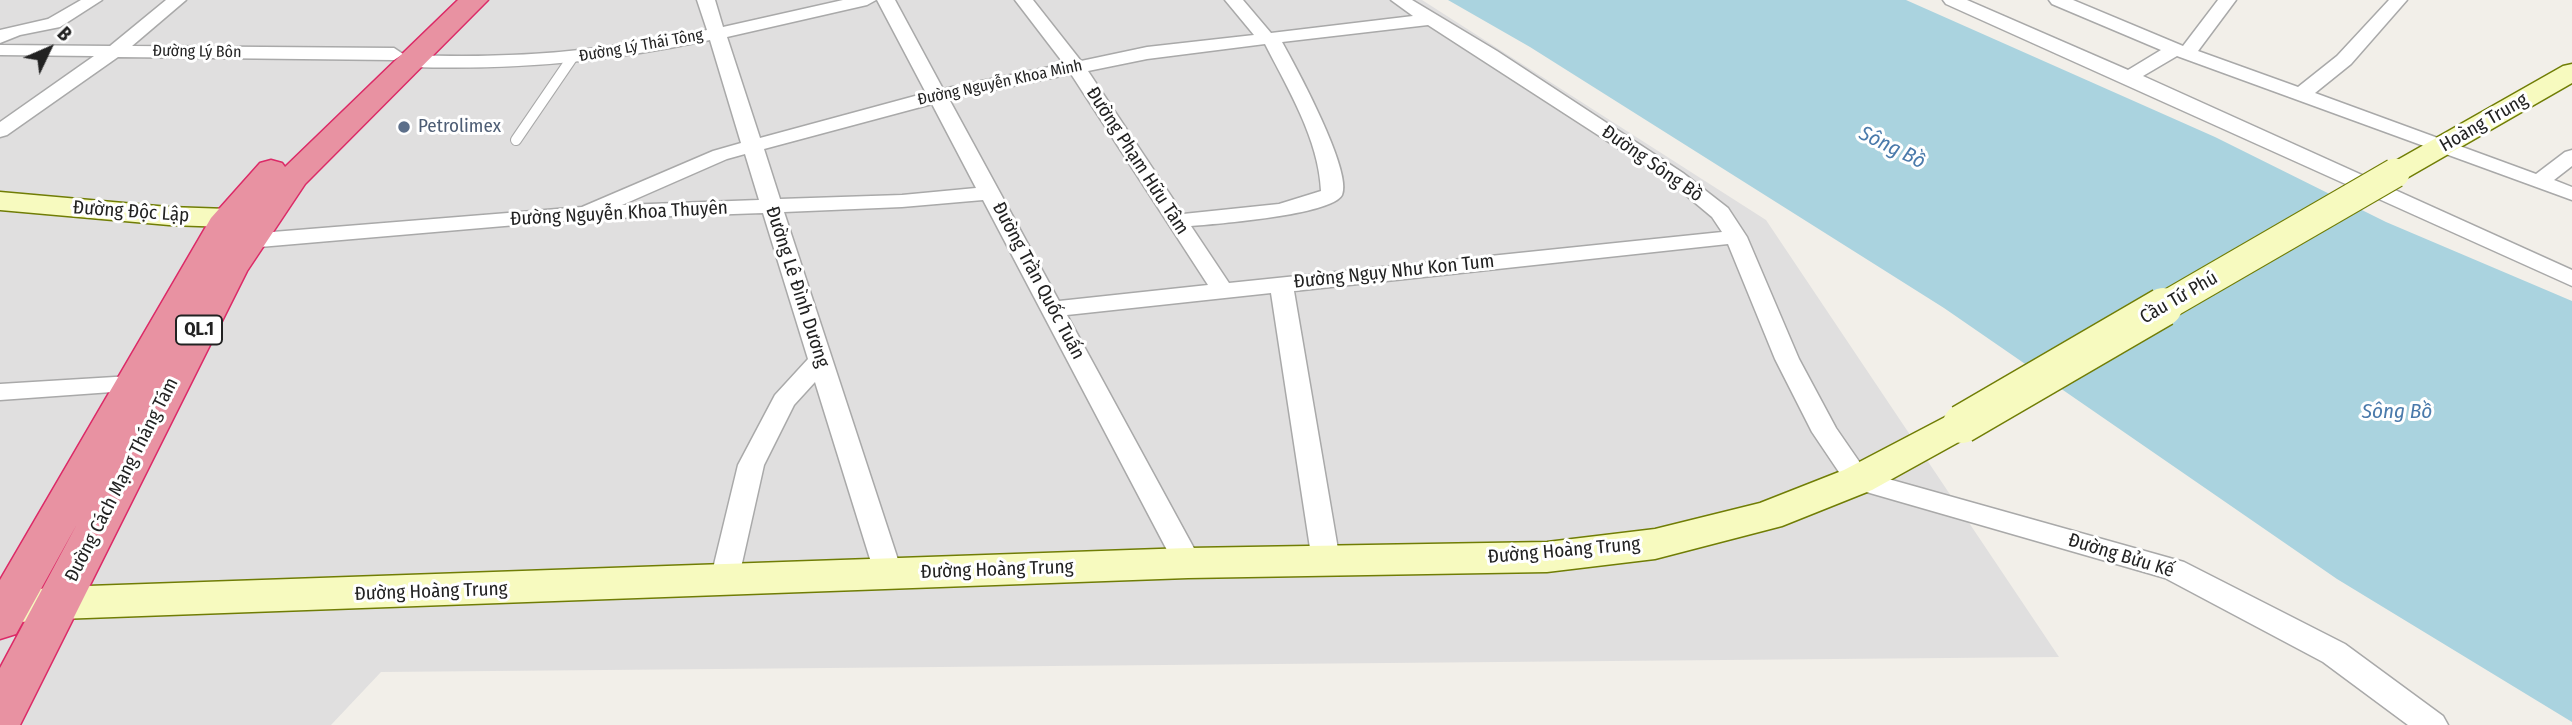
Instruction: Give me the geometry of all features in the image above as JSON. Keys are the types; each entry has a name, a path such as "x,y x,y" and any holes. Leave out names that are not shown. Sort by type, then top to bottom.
{"highway":[{"name":"Đường Cách Mạng Tháng Tám","path":"3,612 131,384 238,229 293,177 403,58 451,0"},
{"name":"Đường Cách Mạng Tháng Tám","path":"403,58 474,0"},
{"name":"Đường Cách Mạng Tháng Tám","path":"0,716 229,271 238,229"}],"main road":[{"name":"Hoàng Trung","path":"2395,173 2572,72"},
{"name":"Cầu Tứ Phú","path":"1962,424 2395,173"},
{"name":"Đường Độc Lập","path":"0,201 238,229"},
{"name":"Đường Độc Lập","path":"0,222 238,229"},
{"name":"Đường Hoàng Trung","path":"3,612 59,603 1188,563 1547,557 1655,544 1768,516 1858,480 1962,424"}],"street":[{"path":"0,38 15,30 37,28 56,22 93,0"},
{"path":"0,131 113,52 177,0"},
{"name":"Đường Lê Đình Dương","path":"706,0 889,575"},
{"name":"Đường Lý Thái Tông","path":"403,58 489,64 572,58 718,32 867,0"},
{"name":"Đường Trần Quốc Tuấn","path":"886,0 1188,563"},
{"name":"Đường Phạm Hữu Tâm","path":"1024,0 1075,66 1222,290"},
{"path":"1177,221 1293,206 1320,201 1332,194 1333,185 1317,132 1269,39 1234,0"},
{"name":"Đường Sông Bồ","path":"1400,0 1676,177 1720,214 1736,237 1787,359 1825,432 1858,480"},
{"path":"1952,0 2129,77 2572,279"},
{"path":"1972,8 1992,0"},
{"path":"2058,0 2181,51 2572,194"},
{"path":"2129,77 2181,51 2224,7 2227,0"},
{"path":"2302,94 2344,60 2398,0"},
{"name":"Đường Nguyễn Khoa Minh","path":"586,213 720,155 938,96 1147,53 1431,19"},
{"name":"Đường Lý Bôn","path":"0,50 403,58"},
{"path":"2539,182 2572,156"},
{"name":"Đường Nguyễn Khoa Thuyên","path":"238,229 902,201 991,193"},
{"name":"Đường Ngụy Như Kon Tum","path":"1052,309 1736,237"},
{"path":"1281,284 1326,561"},
{"path":"724,581 751,465 784,401 821,360"},
{"path":"0,392 131,384"},
{"name":"Đường Bửu Kế","path":"1858,480 2174,570 2334,653 2432,725"}],"lane":[{"path":"516,140 572,58"}],"shaded area":[{"path":"0,0 1422,0 1766,220 2059,657 381,672 331,725 0,725"}],"water":[{"name":"Sông Bồ","path":"1448,0 1906,0 2215,137 2386,222 2572,301 2572,722 2337,579 1944,308 1530,47"}],"place":[{"name":"Petrolimex","path":"404,127"}]}
